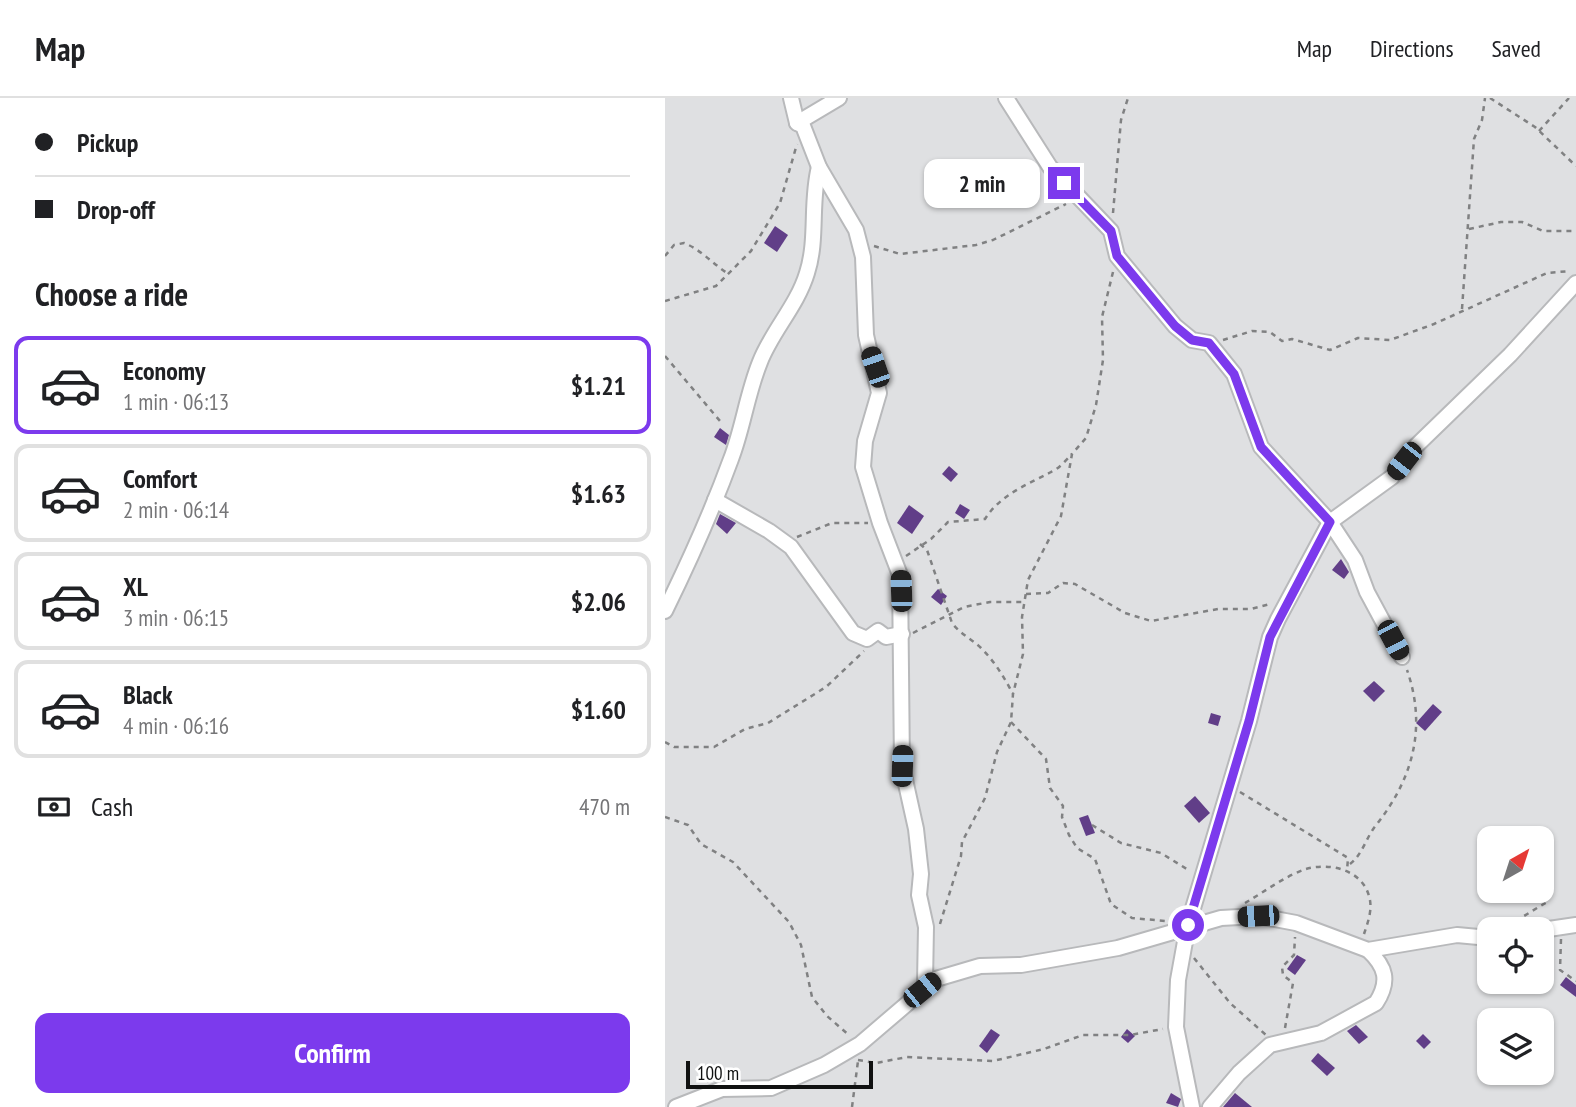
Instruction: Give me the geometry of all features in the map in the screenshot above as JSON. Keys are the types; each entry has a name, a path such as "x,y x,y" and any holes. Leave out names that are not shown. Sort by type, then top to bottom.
{"street":[{"path":"791,98 819,167 849,215 861,242 866,335 879,393 865,441 863,467 880,523 898,562 902,634 903,776 916,829 921,874 919,895 926,927 923,974 925,982 980,966 1021,965 1118,948 1188,925 1221,918 1258,916 1296,923 1368,950 1381,963 1385,977 1376,1003 1321,1033 1280,1041 1261,1052 1210,1107"},
{"path":"800,124 839,98"},
{"path":"1006,98 1032,143 1077,199 1111,231 1117,256 1175,326 1192,340 1209,343 1234,374 1261,447 1330,522 1355,560 1367,592 1402,657"},
{"path":"665,611 715,500 739,435 760,361 808,272 813,245 813,196 819,167"},
{"path":"1192,1107 1176,1027 1175,1006 1184,946 1227,786 1249,721 1270,637 1330,522 1392,477 1416,446 1510,355 1576,284"},
{"path":"715,500 780,538 811,572 853,633 867,639 878,631 886,637 902,634"},
{"path":"1368,950 1457,935 1477,937"},
{"path":"676,1107 722,1088 771,1088 824,1065 860,1044 936,979"}],"path":[{"path":"1111,231 1121,120 1128,98"},
{"path":"1462,309 1474,139 1487,98 1539,131 1576,166"},
{"path":"1539,131 1569,98"},
{"path":"665,301 716,286 751,251 780,203 800,124"},
{"path":"861,242 900,254 977,244 1021,228 1077,199"},
{"path":"1469,229 1501,222 1522,222 1543,231 1576,231"},
{"path":"665,256 674,246 684,243 700,251 708,261 727,273"},
{"path":"898,562 920,544 931,539 948,522 985,519 992,509 1026,484 1055,471 1086,438 1096,405 1103,360 1103,317 1117,256"},
{"path":"1209,343 1252,331 1270,332 1282,341 1292,339 1336,349 1358,338 1389,340 1434,324 1462,309 1547,273 1576,272"},
{"path":"665,356 720,421"},
{"path":"939,927 961,856 962,842 985,798 997,752 1011,722 1013,694 1022,661 1025,602 1031,569 1047,549 1061,516 1073,454"},
{"path":"780,538 792,539 842,521 880,523"},
{"path":"920,544 927,550 949,616 959,632 979,645 998,667 1013,694"},
{"path":"1026,594 1048,593 1063,583 1075,584 1125,613 1151,621 1218,609 1251,609 1288,603"},
{"path":"902,634 911,634 977,605 1025,602"},
{"path":"665,742 674,747 713,747 745,729 763,725 826,687 865,649"},
{"path":"1347,872 1393,805 1416,748 1417,698 1402,657"},
{"path":"1011,722 1046,760 1050,788 1063,806 1062,817 1069,835 1077,848 1095,859 1111,904 1132,918 1188,925"},
{"path":"1227,786 1340,853 1350,864"},
{"path":"665,817 688,825 701,844 733,862 789,922 801,944 812,997 827,1016 860,1044 852,1107"},
{"path":"1092,825 1130,846 1161,853 1194,874"},
{"path":"1237,908 1305,869 1331,866 1358,878 1370,897 1369,919 1362,944 1368,950"},
{"path":"1522,917 1545,903"},
{"path":"1184,946 1230,1003 1280,1041 1293,993 1293,983 1283,975 1282,967 1294,955 1296,923"},
{"path":"1569,927 1559,951 1560,970 1576,981"},
{"path":"857,1060 884,1063 907,1057 993,1061 1044,1049 1083,1035 1130,1035 1176,1027"}],"building":[{"path":"775,226 788,235 777,252 764,243"},
{"path":"720,428 729,435 726,445 714,437"},
{"path":"949,466 958,474 951,482 942,474"},
{"path":"960,504 970,510 964,519 955,513"},
{"path":"909,505 924,516 912,534 897,523"},
{"path":"720,514 736,523 727,534 716,524"},
{"path":"1341,559 1349,572 1344,579 1332,570"},
{"path":"938,589 947,596 941,605 931,597"},
{"path":"1374,681 1385,691 1374,702 1363,691"},
{"path":"1433,704 1442,712 1425,731 1416,723"},
{"path":"1211,713 1221,716 1218,726 1208,723"},
{"path":"1195,796 1210,813 1199,823 1184,806"},
{"path":"1088,815 1095,833 1086,836 1079,818"},
{"path":"1297,955 1306,960 1295,975 1287,969"},
{"path":"1566,977 1576,985 1576,997 1560,985"},
{"path":"1356,1025 1368,1037 1359,1044 1347,1031"},
{"path":"991,1029 1000,1035 987,1053 979,1046"},
{"path":"1127,1029 1135,1036 1128,1043 1121,1037"},
{"path":"1423,1034 1431,1042 1424,1049 1416,1041"},
{"path":"1318,1053 1335,1068 1327,1076 1311,1061"},
{"path":"1171,1093 1181,1099 1178,1107 1166,1103"},
{"path":"1235,1093 1252,1107 1223,1107"}],"route":[{"path":"1064,183 1077,199 1103,220 1115,241 1117,256 1175,326 1192,340 1209,343 1234,374 1254,436 1261,447 1330,522 1270,637 1249,721 1227,786 1188,925"}]}
